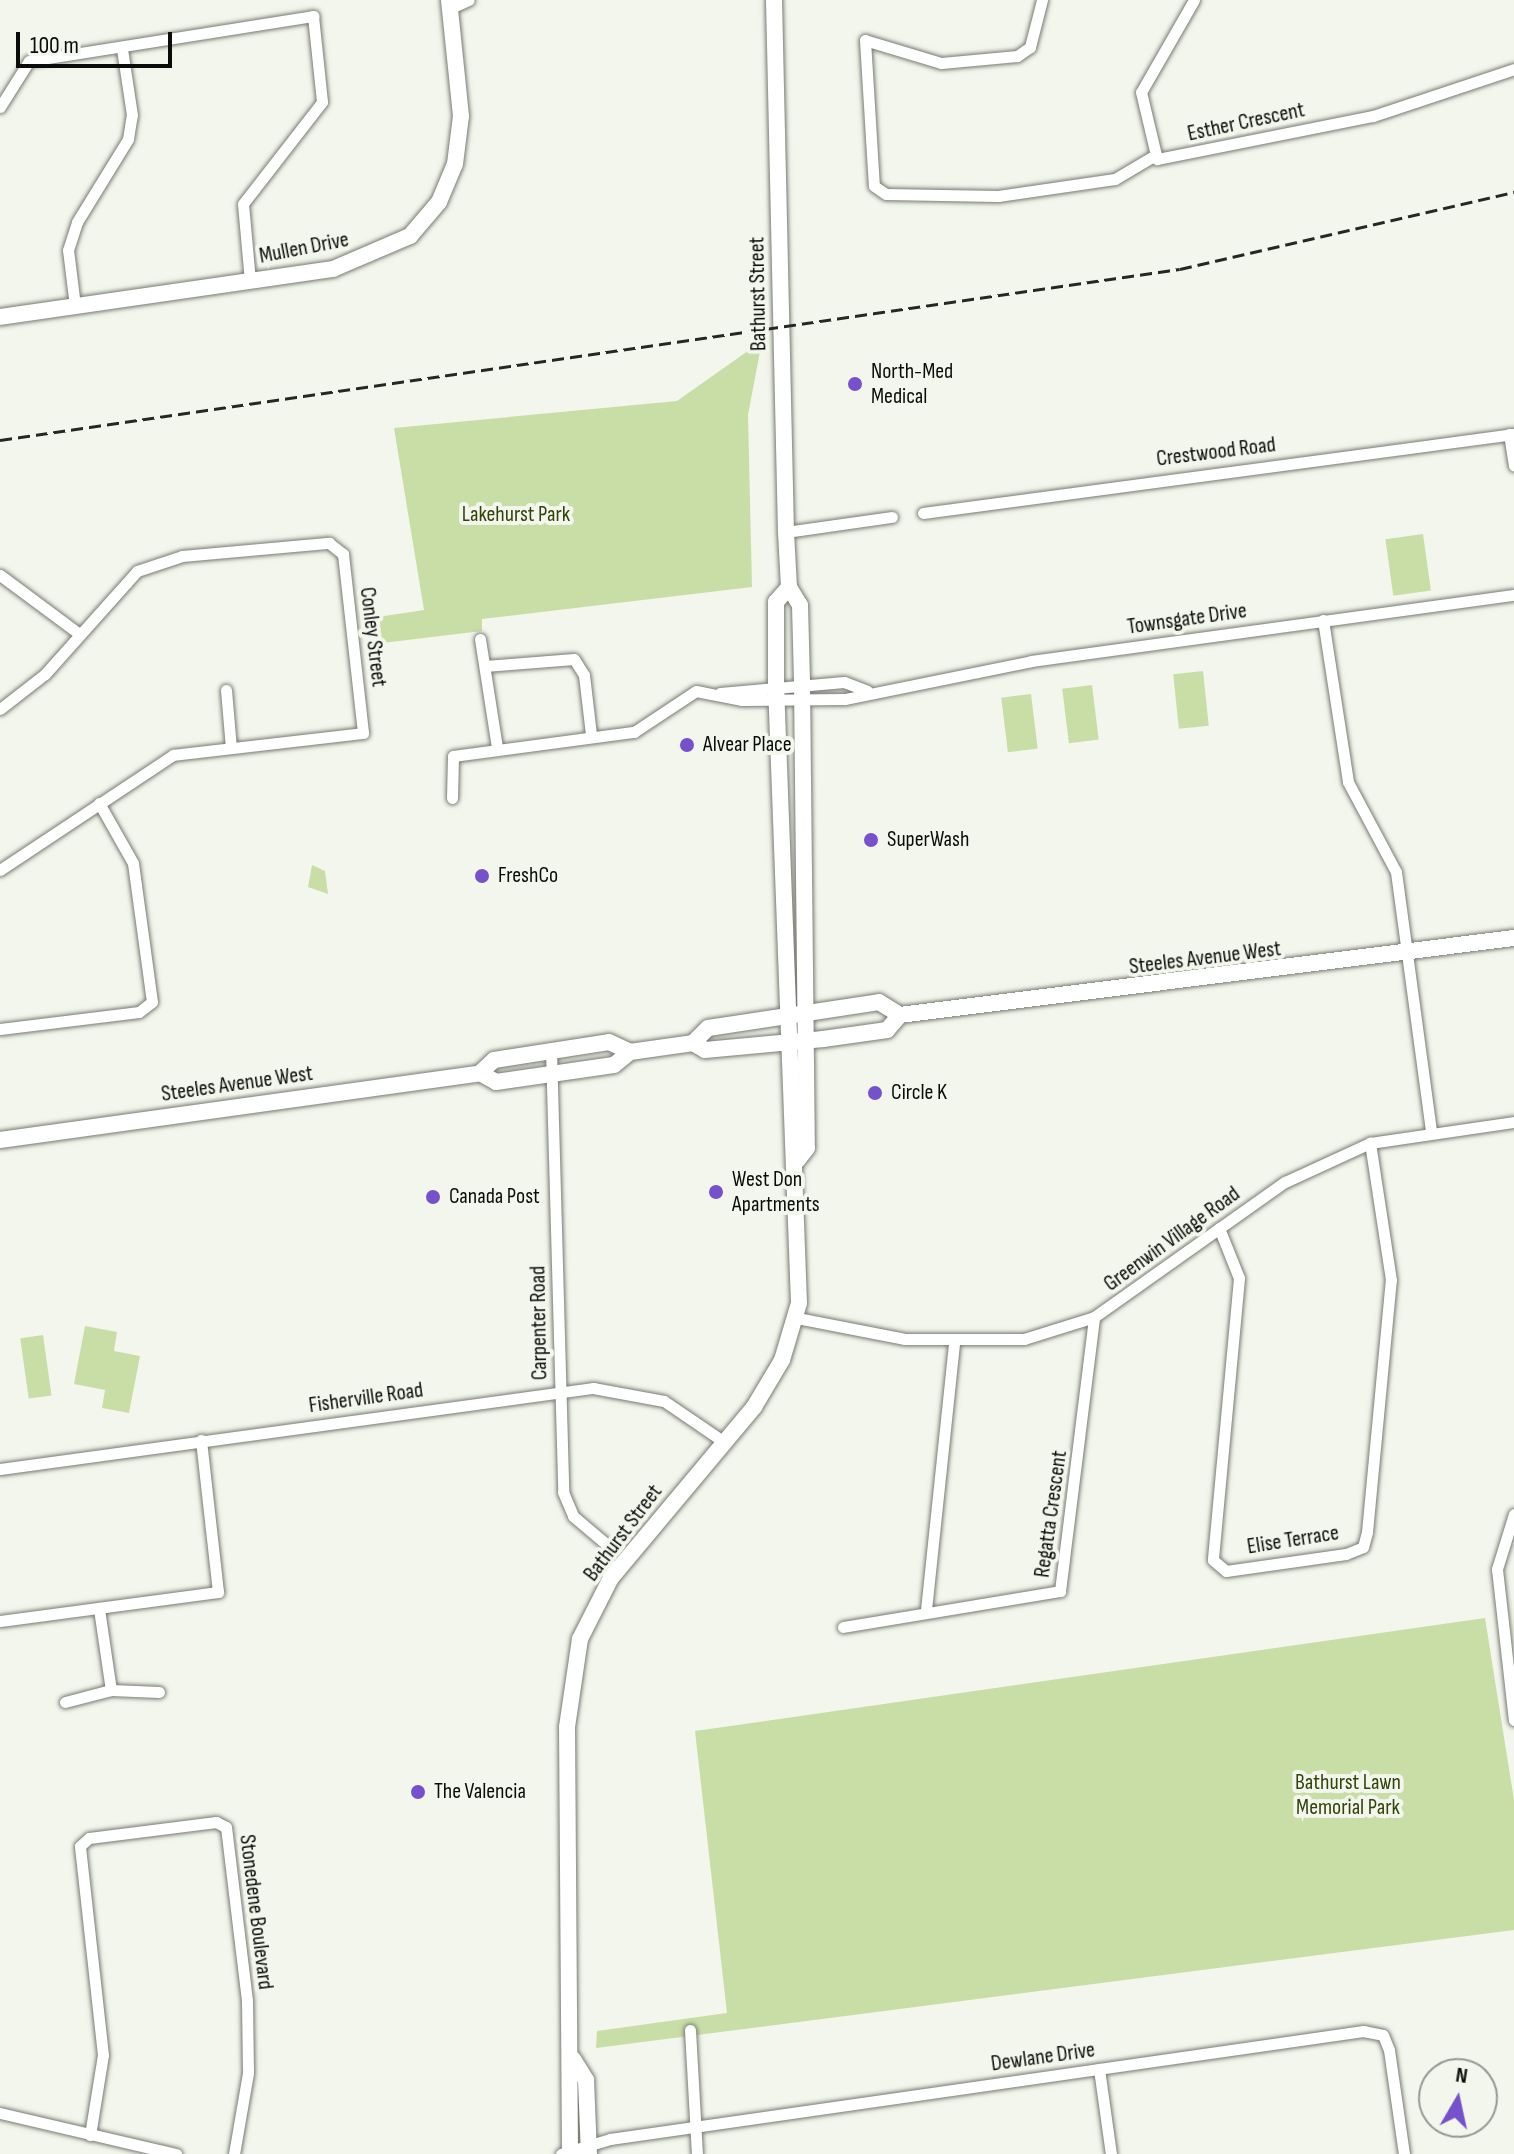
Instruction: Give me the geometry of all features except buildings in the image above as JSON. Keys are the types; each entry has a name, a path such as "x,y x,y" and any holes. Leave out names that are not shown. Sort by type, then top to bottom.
{"main road":[{"name":"Bathurst Street","path":"774,0 786,532 789,587 800,605 802,692 807,1148 797,1161"},
{"name":"Mullen Drive","path":"0,317 333,269 386,251 439,202 455,164 461,116 451,4"},
{"name":"Bathurst Street","path":"567,2154 566,2082 573,2059 567,1727 580,1639 611,1578 724,1442 782,1360 797,1318 797,1161 785,1043 776,692 776,602 789,587"},
{"name":"Steeles Avenue West","path":"480,1073 496,1082 614,1065 630,1052 693,1043 708,1028 879,1002 900,1015 1408,954 1514,938"},
{"name":"Steeles Avenue West","path":"693,1043 705,1050 806,1041 887,1030 900,1015"},
{"name":"Steeles Avenue West","path":"0,1140 480,1073 494,1060 551,1050 609,1042 630,1052"},
{"name":"Bathurst Street","path":"573,2059 586,2080 589,2151"}],"street":[{"path":"451,4 469,0"},
{"path":"1042,0 1030,47 1017,56 941,63 865,40 874,186 886,194 1059,189 1115,179 1152,157 1143,83 1194,0"},
{"path":"0,107 29,61 122,49 313,16 324,94 315,118 276,155 243,204 250,281"},
{"path":"75,306 68,250 77,222 128,139 132,115 122,49"},
{"name":"Esther Crescent","path":"1152,157 1175,158 1373,116 1514,69"},
{"path":"1512,434 1514,466"},
{"name":"Crestwood Road","path":"923,513 1512,434"},
{"path":"786,532 892,517"},
{"name":"Conley Street","path":"0,709 45,674 118,587 159,562 338,546 364,730 173,755 0,870"},
{"path":"0,575 78,633"},
{"name":"Townsgate Drive","path":"452,798 449,758 497,748 634,732 696,691 802,692 844,682 867,691 1323,620 1514,595"},
{"path":"1323,620 1348,782 1391,857 1408,954 1431,1131"},
{"path":"480,639 497,748"},
{"path":"485,666 574,659 584,675 591,735"},
{"path":"226,690 231,748"},
{"path":"0,1029 139,1012 152,1002 133,863 99,803"},
{"name":"Carpenter Road","path":"551,1050 555,1072 563,1492 573,1516 606,1544 611,1578"},
{"name":"Greenwin Village Road","path":"797,1318 954,1343 1024,1339 1094,1317 1151,1284 1219,1228 1285,1182 1370,1143 1431,1131 1514,1122"},
{"name":"Elise Terrace","path":"1219,1228 1239,1278 1213,1560 1226,1571 1346,1554 1363,1547 1367,1532 1391,1280 1370,1143"},
{"name":"Regatta Crescent","path":"843,1627 926,1610 1050,1597 1066,1581 1094,1317"},
{"path":"926,1610 954,1343"},
{"name":"Fisherville Road","path":"0,1469 561,1393 633,1390 664,1401 724,1442"},
{"path":"0,1621 219,1591 201,1440"},
{"path":"1514,1514 1497,1604 1514,1720"},
{"path":"99,1609 111,1690"},
{"path":"65,1702 111,1690 159,1692"},
{"name":"Stonedene Boulevard","path":"90,2135 103,2042 80,1846 89,1838 216,1822 226,1827 249,2034 234,2154"},
{"path":"690,2030 697,2154"},
{"name":"Dewlane Drive","path":"567,2154 696,2128 1363,2031 1383,2035 1404,2154"},
{"path":"1099,2069 1111,2154"},
{"path":"0,2113 176,2154"}],"green space":[{"name":"Lakehurst Park","path":"762,341 748,415 752,587 482,619 482,631 374,644 371,618 424,610 394,428 677,401"},
{"path":"1423,534 1431,590 1393,596 1385,539"},
{"path":"1203,671 1209,726 1179,729 1173,674"},
{"path":"1092,685 1099,740 1069,743 1062,689"},
{"path":"1031,694 1038,749 1008,752 1001,698"},
{"path":"312,865 325,871 328,894 308,887"},
{"path":"85,1326 117,1332 114,1351 140,1356 129,1413 102,1408 105,1390 74,1384"},
{"path":"43,1335 51,1395 29,1399 20,1338"},
{"name":"Bathurst Lawn Memorial Park","path":"1485,1618 1514,1800 1514,1930 596,2048 597,2031 727,2013 695,1731"}],"railway":[{"path":"0,440 1180,269 1514,192"}],"place":[{"name":"North-Med Medical","path":"855,384"},
{"name":"Alvear Place","path":"687,745"},
{"name":"SuperWash","path":"871,840"},
{"name":"FreshCo","path":"482,876"},
{"name":"Circle K","path":"875,1093"},
{"name":"West Don Apartments","path":"716,1192"},
{"name":"Canada Post","path":"433,1197"},
{"name":"The Valencia","path":"418,1792"}]}
